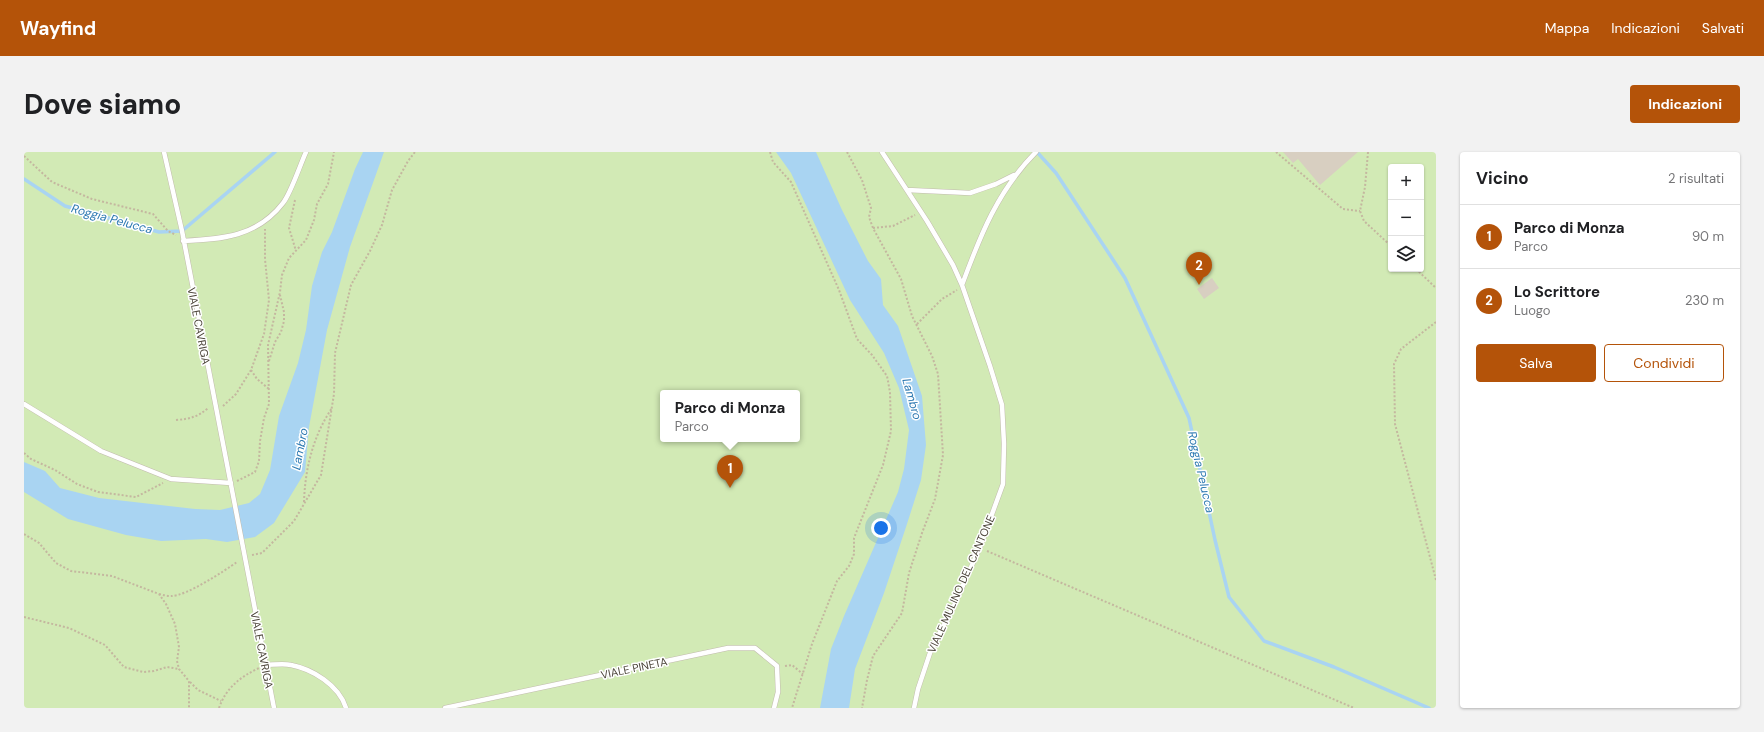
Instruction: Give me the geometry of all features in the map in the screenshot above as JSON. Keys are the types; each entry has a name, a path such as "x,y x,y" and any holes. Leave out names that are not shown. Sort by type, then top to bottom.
{"lane":[{"name":"VIALE CAVRIGA","path":"164,152 231,483 274,708"},
{"path":"183,241 215,239 244,233 265,222 284,202 306,152"},
{"name":"VIALE MULINO DEL CANTONE","path":"882,152 921,211 953,265 962,285 1002,405 1004,444 1003,484 980,547 953,608 932,647 918,689 914,708"},
{"path":"962,285 987,222 998,199 1015,174 1036,152"},
{"path":"907,190 970,193 996,184 1015,174"},
{"path":"24,404 101,451 172,479 231,483"},
{"name":"VIALE PINETA","path":"444,708 728,648 755,648 777,666"},
{"path":"265,666 289,664 312,671 331,685 346,708"},
{"path":"774,708 778,692 777,666"}],"path":[{"path":"231,483 250,476 255,472 259,461 260,441 264,418 269,404 268,345 280,292 282,275 289,258 306,240 314,220 317,204 328,184 334,152"},
{"path":"24,534 39,543 56,563 71,571 112,576 159,594 172,596 210,579 244,556 262,553 294,521 321,475 334,394 335,352 351,285 370,251 382,225 392,190 415,152"},
{"path":"770,152 773,162 791,182 839,290 857,339 872,355 887,376 890,392 891,431 883,465 854,538 854,554 849,566 837,581 812,644 792,708"},
{"path":"847,152 862,180 871,208 870,217 874,228 901,279 906,299 932,356 938,374 943,455 936,499 922,533 910,573 902,613 874,656 867,680 862,708"},
{"path":"1276,152 1343,209 1360,211"},
{"path":"1368,152 1365,187 1360,211 1364,222 1388,243"},
{"path":"24,156 52,182 92,198 153,214 168,231 183,241"},
{"path":"296,196 289,228 296,251"},
{"path":"874,228 893,226 921,211"},
{"path":"216,413 236,394 250,370 264,334 269,300 265,222"},
{"path":"1419,272 1436,288"},
{"path":"917,324 942,299 962,285"},
{"path":"268,363 284,321 280,292"},
{"path":"1436,322 1402,349 1394,364 1395,424 1436,580"},
{"path":"250,370 257,379 268,388"},
{"path":"176,420 188,419 200,415 214,404"},
{"path":"304,504 305,483 314,442 321,424 332,407"},
{"path":"24,452 31,459 56,470 77,484 98,492 136,497 172,479"},
{"path":"980,547 1354,708"},
{"path":"159,594 176,624 179,647 177,661 179,669 198,690 221,701"},
{"path":"24,617 69,628 105,645 124,667 143,672 167,668 179,669"},
{"path":"777,666 792,665 803,674"},
{"path":"219,708 221,701 230,687 245,675 265,666"},
{"path":"189,681 189,708"}],"green space":[{"path":"24,152 1436,152 1436,708 24,708"}],"water":[{"name":"Lambro","path":"363,152 384,152 350,247 327,330 309,427 305,472 274,523 255,537 227,542 206,539 161,541 126,535 68,519 24,492 24,462 45,471 60,488 99,498 195,509 220,510 249,503 260,494 270,470 279,416 298,363 306,330 312,286 322,252 332,232 355,169"},
{"name":"Lambro","path":"776,152 816,152 842,210 868,261 881,279 883,305 898,326 922,396 926,445 921,480 884,593 855,669 849,708 820,708 831,649 898,492 904,469 909,430 899,388 884,353 850,300 791,173"}],"building":[{"path":"1283,152 1358,152 1320,185 1298,159 1293,163"},
{"path":"1212,278 1219,288 1204,299 1197,289"}],"waterway":[{"name":"Roggia Pelucca","path":"24,179 65,206 159,232 182,231 275,152"},
{"name":"Roggia Pelucca","path":"1037,152 1056,173 1125,278 1189,418 1215,540 1229,597 1264,641 1334,667 1429,708"}],"place":[{"name":"Lo Scrittore","path":"1199,285"},
{"name":"Parco di Monza","path":"730,488"}]}
